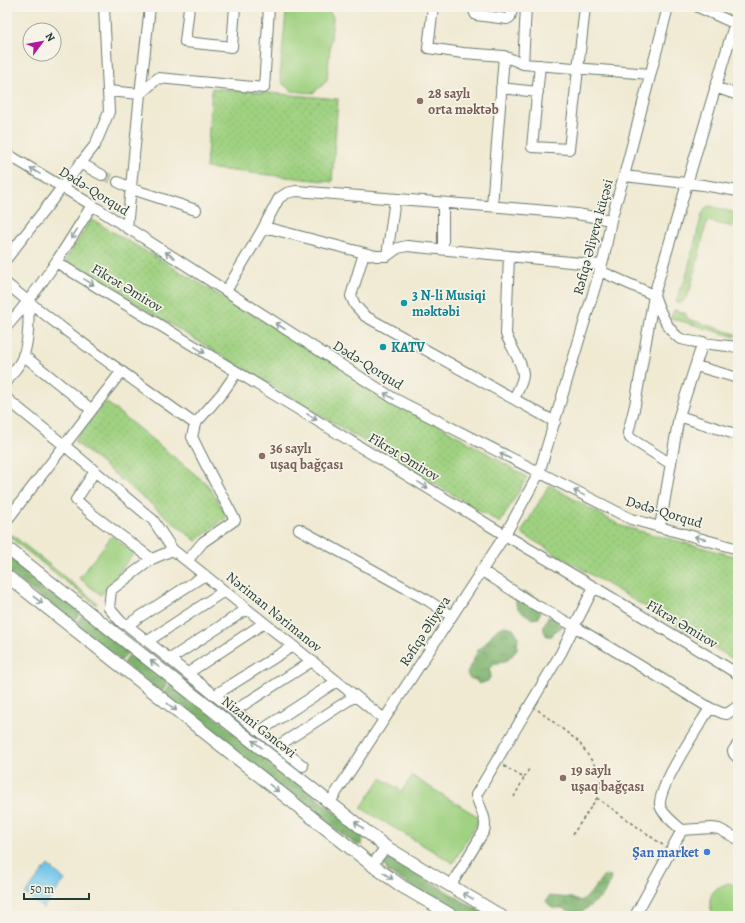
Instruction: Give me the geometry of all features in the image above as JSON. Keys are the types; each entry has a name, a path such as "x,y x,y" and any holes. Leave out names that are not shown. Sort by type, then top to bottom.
{"main road":[{"name":"Nizami Gəncəvi","path":"7,548 386,847 501,916"},
{"path":"7,576 372,865 403,887 453,916"}],"street":[{"path":"7,258 95,145 109,112 104,7"},
{"path":"127,228 150,7"},
{"path":"189,7 185,42 232,46 235,7"},
{"path":"108,91 140,94 158,78 264,88 269,7"},
{"path":"433,7 428,48 463,53 504,56 523,64 578,67 650,74"},
{"path":"474,7 476,15 507,19 510,17 513,8 526,8 523,64"},
{"path":"540,65 532,147 569,149 585,7"},
{"name":"Rəfiqə Əliyeva küçəsi","path":"539,473 600,268 611,220 668,7"},
{"path":"671,464 630,438 628,433 635,405 654,295 715,87 736,24 698,7"},
{"path":"492,206 504,56"},
{"path":"715,87 738,94"},
{"path":"501,88 538,92"},
{"name":"Dədə-Qorqud","path":"7,154 92,205 393,398 631,519 738,549"},
{"path":"80,163 102,175"},
{"path":"624,176 703,185 738,191"},
{"path":"118,182 132,189 196,210"},
{"path":"226,291 279,198 288,192 296,191 492,206 577,214 611,220"},
{"path":"387,256 394,199"},
{"path":"443,203 443,249"},
{"path":"7,326 28,302 56,262 92,205"},
{"path":"261,232 267,229 272,229 376,256 387,256 398,248 407,246 509,256 600,268 654,295 659,311 665,322 680,338 738,347"},
{"path":"364,253 351,296 355,304 365,316 555,422"},
{"path":"509,256 506,334 508,343 521,366 523,376 514,399"},
{"name":"Fikrət Əmirov","path":"56,262 505,535 738,674"},
{"path":"7,284 28,302 121,372 195,424"},
{"path":"7,382 23,355 29,318 28,302"},
{"path":"660,527 680,416 703,342"},
{"path":"23,355 92,410"},
{"path":"696,366 738,378"},
{"path":"7,520 121,372"},
{"path":"187,561 203,542 235,520 210,475 192,437 195,424 223,392 237,372"},
{"name":"Nəriman Nərimanov","path":"7,399 153,520 174,550 384,719"},
{"path":"680,416 738,435"},
{"path":"95,471 76,500 92,514 152,559"},
{"name":"Rəfiqə Əliyeva","path":"330,802 505,535 539,473"},
{"path":"299,529 427,600 452,616"},
{"path":"174,550 152,559 111,590 109,608 122,623 127,625 148,641 303,766"},
{"path":"481,570 530,602 574,626 710,708 727,714 736,712"},
{"path":"127,625 204,575"},
{"path":"451,885 484,831 486,825 485,818 480,810 476,795 561,653 594,587"},
{"path":"148,641 224,591"},
{"path":"170,659 247,609"},
{"path":"188,673 264,623"},
{"path":"215,695 293,646"},
{"path":"234,711 312,661"},
{"path":"260,732 337,681"},
{"path":"278,746 355,696"},
{"path":"710,708 670,774 661,795 661,810 682,830 719,829 738,839"},
{"path":"738,744 733,751 738,758"},
{"path":"635,916 682,830"},
{"path":"372,865 386,847"}],"path":[{"path":"538,710 579,742 596,767 601,782 597,798 573,834"},
{"path":"495,761 524,778"},
{"path":"514,797 530,767"},
{"path":"597,798 670,851"}],"green space":[{"path":"289,7 326,7 333,17 327,80 313,93 292,91 283,84 280,75 286,13"},
{"path":"212,88 338,99 332,182 206,168"},
{"path":"710,206 736,213 733,227 707,221 690,290 683,301 676,303 681,286 685,281 702,214 706,208"},
{"path":"91,219 527,477 500,523 65,261"},
{"path":"674,310 685,313 688,319 736,334 735,337 671,318"},
{"path":"106,402 207,484 228,516 196,541 74,441"},
{"path":"549,485 621,526 738,557 738,662 521,533"},
{"path":"11,534 97,603 96,605 9,537"},
{"path":"112,536 134,553 101,595 79,578"},
{"path":"7,553 81,612 72,623 7,571"},
{"path":"524,592 545,604 541,609 539,618 532,619 522,612 517,606 516,603 519,594"},
{"path":"83,614 129,651 121,661 75,625"},
{"path":"548,617 563,622 562,627 554,632 552,636 547,636 544,631 544,625"},
{"path":"505,626 513,628 518,636 517,648 508,660 499,662 489,668 491,675 488,681 479,684 476,680 469,678 467,673 468,670 478,650 496,631"},
{"path":"131,653 169,682 161,693 123,663"},
{"path":"172,683 360,832 363,838 361,845 356,845 162,695"},
{"path":"412,776 480,818 453,863 361,808 381,778 402,791"},
{"path":"389,859 396,861 488,916 461,916 388,872 384,864"},
{"path":"605,875 611,876 610,882 603,896 582,912 570,912 563,908 552,908 546,901 549,896 571,898 580,901 587,897"},
{"path":"729,883 738,886 738,916 713,916 710,899 714,891"}],"water":[{"path":"48,865 65,880 43,908 25,894"}],"tunnel":[{"path":"102,175 118,182"}],"place":[{"name":"28 saylı orta məktəb","path":"420,101"},
{"name":"3 N-li Musiqi məktəbi","path":"404,303"},
{"name":"KATV","path":"383,347"},
{"name":"36 saylı uşaq bağçası","path":"262,456"},
{"name":"19 saylı uşaq bağçası","path":"563,778"},
{"name":"Şan market","path":"707,852"}]}
